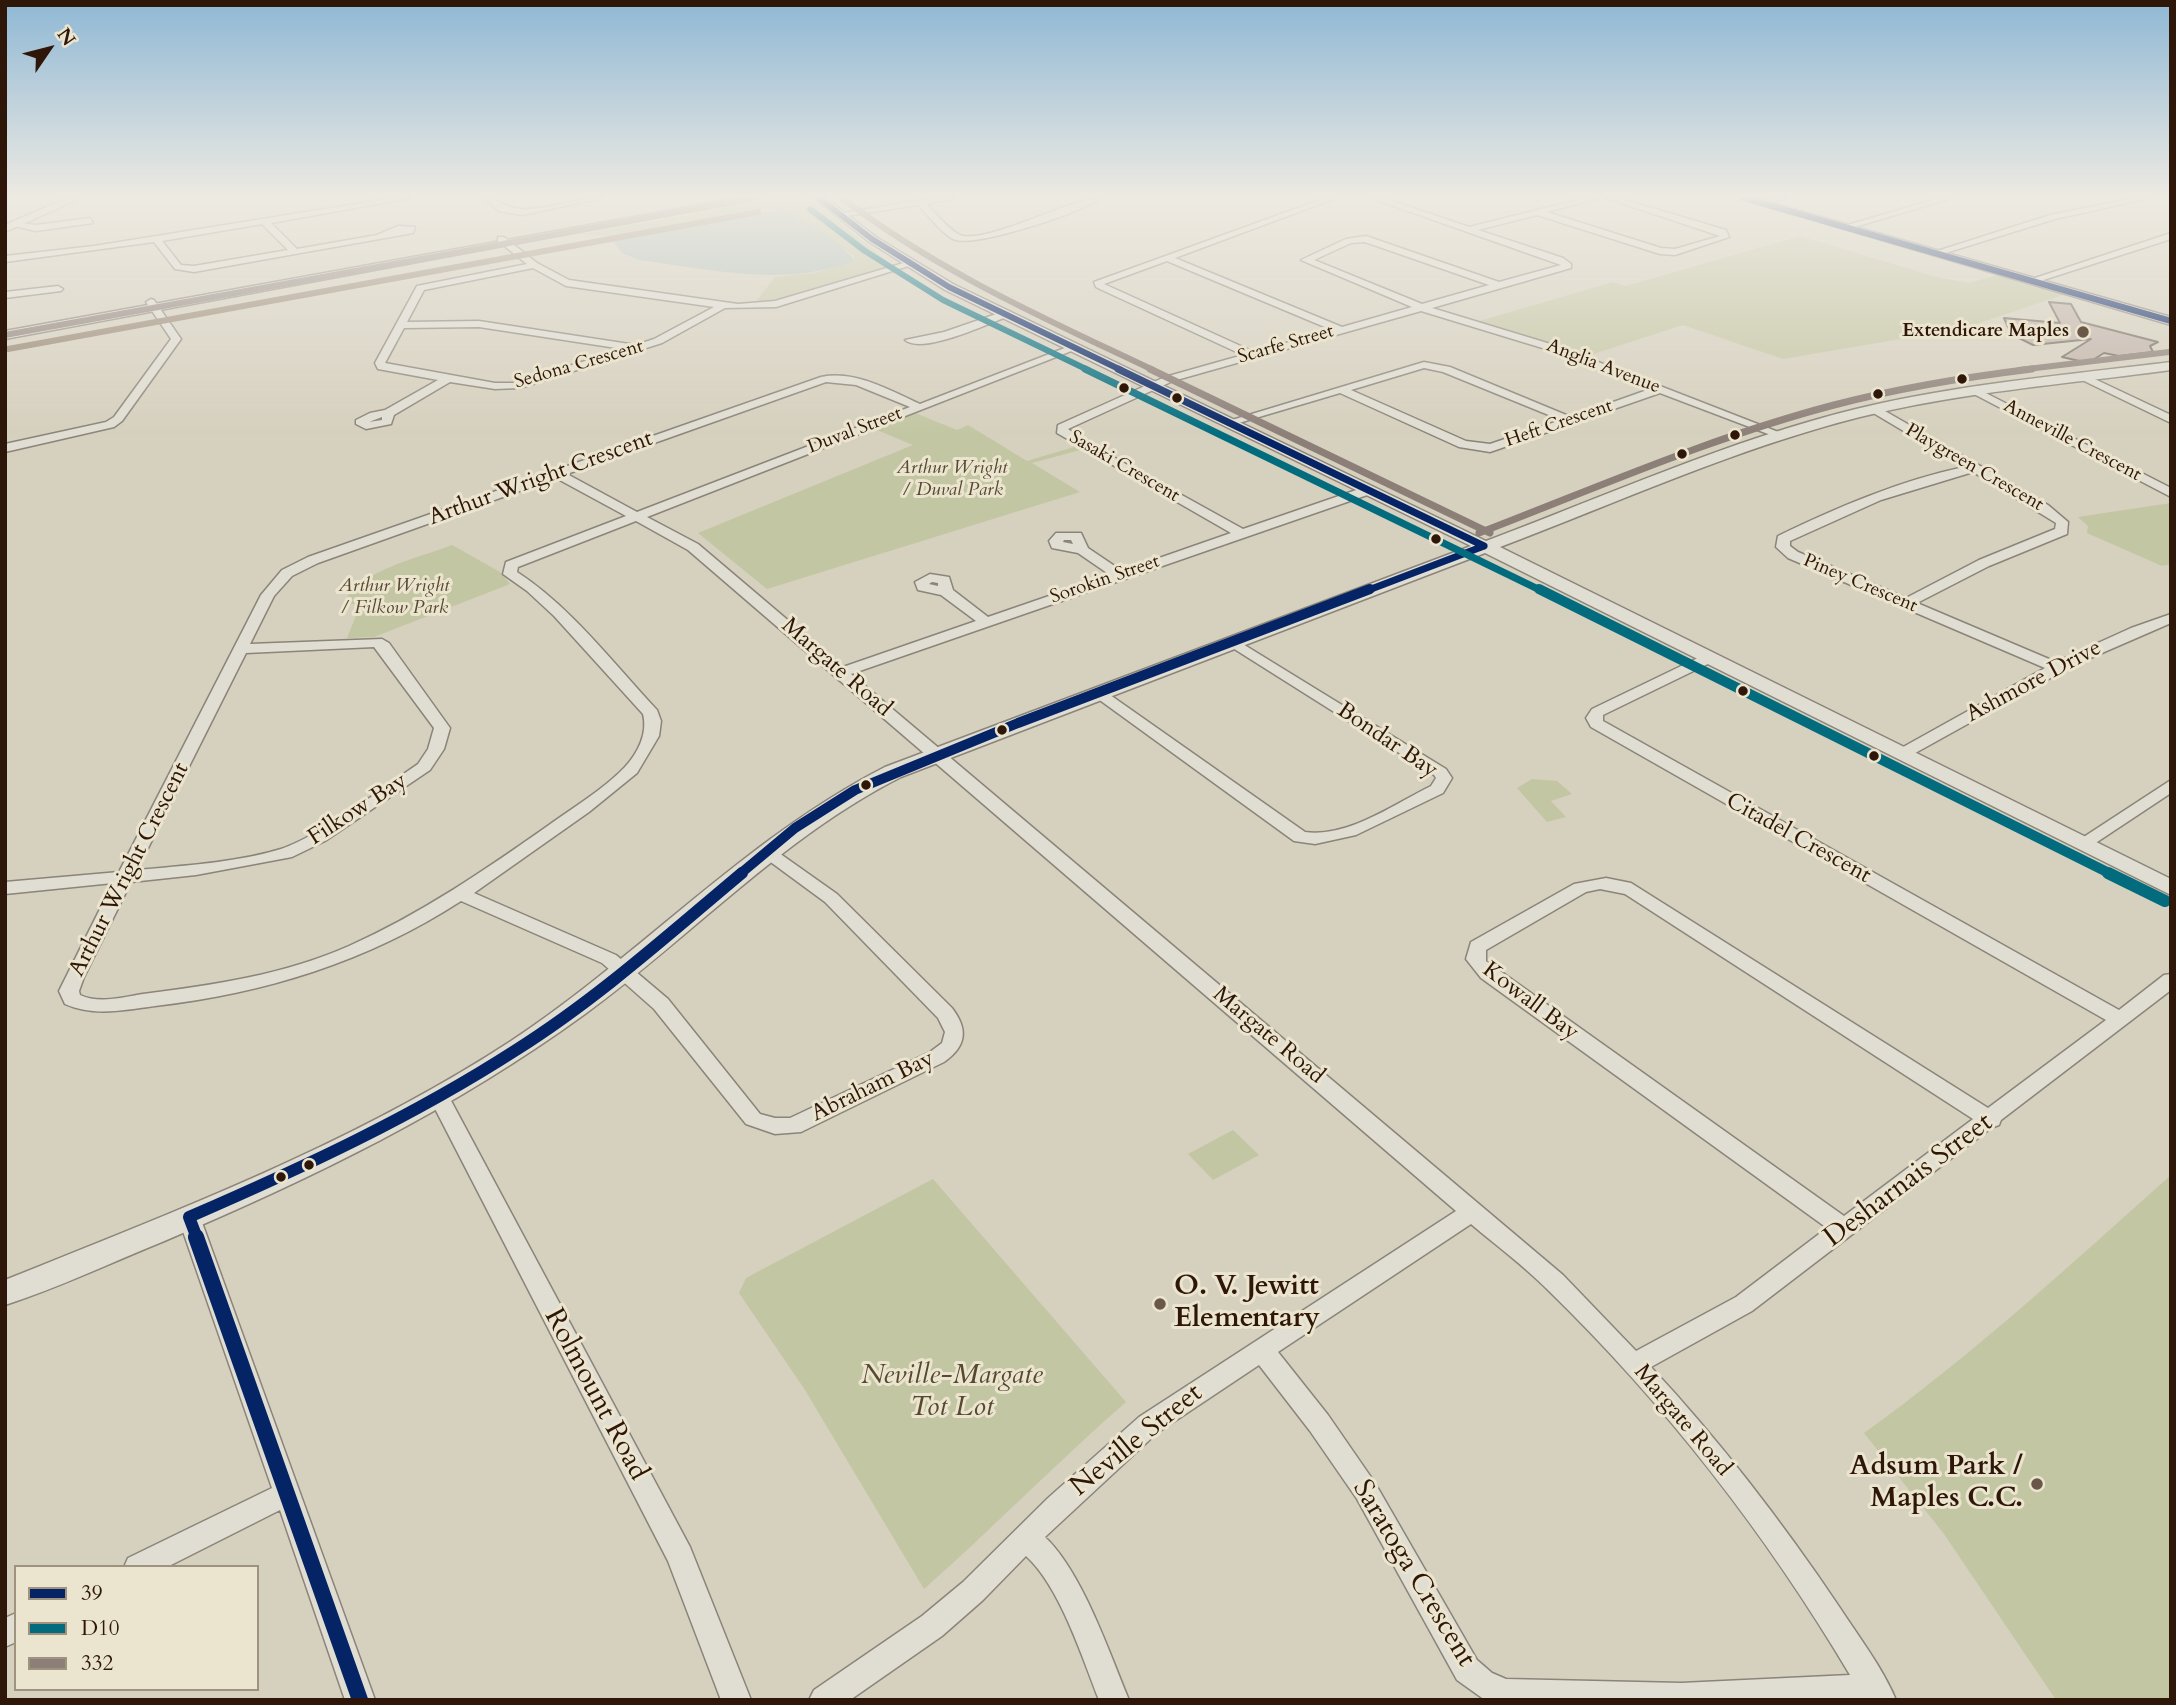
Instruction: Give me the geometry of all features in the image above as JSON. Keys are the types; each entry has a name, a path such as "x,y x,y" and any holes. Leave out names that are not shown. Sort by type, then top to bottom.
{"street":[{"path":"5,329 306,278"},
{"name":"Sedona Crescent","path":"472,278 420,288 380,363 382,367 495,386 516,386 673,335 722,306"},
{"path":"556,278 566,283 722,306 776,304 865,278"},
{"path":"936,278 1152,387 1484,546 2171,888"},
{"path":"1109,278 1099,285 1253,355"},
{"path":"1216,278 1342,330"},
{"name":"Anglia Avenue","path":"1350,278 1423,307 1513,334 1780,435"},
{"name":"Anglia Avenue","path":"1476,278 1500,286"},
{"name":"Scarfe Street","path":"1152,387 1169,379 1529,278"},
{"path":"2025,278 2171,321"},
{"path":"2034,280 2042,278"},
{"path":"5,295 37,292"},
{"path":"5,335 153,305"},
{"path":"5,449 100,429 118,419 176,339 153,305"},
{"path":"943,335 1005,314"},
{"path":"399,325 479,324 636,348"},
{"name":"Duval Street","path":"637,515 1074,348"},
{"path":"1228,424 1414,368 1435,366 1570,420"},
{"path":"5,1293 312,1164 439,1097 518,1049 622,973 766,852 820,810 855,790 937,755 1098,693 1780,435 1874,409 1974,390 2171,366"},
{"path":"2082,376 2171,420"},
{"path":"388,413 449,378"},
{"name":"Arthur Wright Crescent","path":"637,515 521,559 510,565 508,572 559,613 645,703 654,721 650,744 631,770 615,784 463,895 369,946 265,983 180,998 90,1005 72,999 69,991 74,977 276,582 299,566 825,379 838,378 860,384 918,407"},
{"name":"Sasaki Crescent","path":"1152,387 1068,422 1062,427 1063,433 1240,533"},
{"name":"Heft Crescent","path":"1341,390 1476,448 1504,444 1661,390"},
{"name":"Anneville Crescent","path":"1974,390 2171,493"},
{"name":"Playgreen Crescent","path":"1874,409 2062,522 2062,530 1984,564 1905,604"},
{"name":"Piney Crescent","path":"1974,468 1920,482 1783,539 1783,547 1793,555 2057,668"},
{"name":"Margate Road","path":"556,473 687,542 1555,1282 1635,1363 1689,1426 1786,1551 1878,1694"},
{"name":"Sorokin Street","path":"842,672 1369,490"},
{"path":"1082,550 1119,575"},
{"path":"946,592 985,621"},
{"name":"Ashmore Drive","path":"1902,754 2057,668 2117,638 2171,618"},
{"name":"Filkow Bay","path":"5,888 209,868 286,853 319,837 424,767 436,749 442,728 384,646 377,642 242,649"},
{"name":"Bondar Bay","path":"1098,693 1300,837 1310,841 1333,838 1437,789 1444,778 1440,772 1233,642"},
{"name":"Citadel Crescent","path":"1709,658 1597,712 1594,718 1597,724 2120,1019"},
{"path":"2082,844 2171,785"},
{"name":"Abraham Bay","path":"622,973 661,1004 753,1119 763,1124 793,1126 948,1050 956,1035 953,1023 945,1013 831,898 766,852"},
{"name":"Kowall Bay","path":"1845,1228 1488,974 1476,964 1474,954 1478,946 1580,888 1596,882 1612,883 1631,890 1991,1120"},
{"path":"463,895 609,959 622,973"},
{"name":"Desharnais Street","path":"1635,1363 1744,1304 1991,1120 2171,980"},
{"name":"Rolmount Road","path":"439,1097 680,1556 736,1700"},
{"name":"Neville Street","path":"824,1700 932,1626 973,1591 1148,1424 1473,1211"},
{"path":"190,1217 360,1700"},
{"name":"Saratoga Crescent","path":"1261,1349 1319,1423 1366,1491 1467,1670 1482,1683 1504,1694 1681,1698 1878,1694"},
{"path":"142,1565 286,1494"},
{"path":"1026,1538 1050,1560 1085,1629 1114,1700"}],"green space":[{"path":"775,278 853,278 795,296 754,304"},
{"path":"1655,278 1939,278 1969,283 1989,278 2007,278 2066,294 1965,328 1783,359 1683,325 1584,357 1479,321 1613,282 1626,286"},
{"name":"Arthur Wright / Duval Park","path":"913,412 957,430 968,425 1027,461 1074,447 1080,450 1032,463 1080,492 767,589 698,533 913,445 872,428"},
{"path":"2171,503 2171,564 2162,566 2087,533 2088,526 2078,517"},
{"name":"Arthur Wright / Filkow Park","path":"452,545 500,572 510,584 374,637 347,638 361,603 343,605 350,593 361,583 390,567"},
{"path":"1532,779 1557,781 1572,794 1551,801 1566,817 1547,822 1517,788"},
{"path":"1233,1130 1259,1155 1213,1180 1188,1154"},
{"name":"Adsum Park / Maples C.C.","path":"2171,1175 2171,1700 2056,1700 1944,1534 1864,1433 1983,1341"},
{"name":"Neville-Margate Tot Lot","path":"933,1179 1126,1402 924,1589 805,1390 739,1293 746,1278"}],"building":[{"name":"Extendicare Maples","path":"2049,302 2071,304 2081,322 2158,342 2150,346 2153,352 2119,356 2104,353 2088,363 2062,357 2091,339 2033,345 2011,334 2004,318 2060,323"}],"transit line":[{"path":"5,335 319,278"},
{"path":"8,349 399,278"},
{"name":"D10","path":"907,278 943,300 1478,559 2165,901"},
{"name":"39","path":"934,278 1484,546"},
{"name":"332","path":"961,278 1490,533"},
{"path":"2020,278 2171,321"},
{"name":"332","path":"1479,533 1699,448 1834,405 1958,379 2169,352"},
{"name":"39","path":"189,1217 312,1164 439,1097 518,1049 623,973 795,828 855,790 1018,723 1484,546"},
{"name":"39","path":"189,1217 360,1700"}],"place":[{"name":"Extendicare Maples","path":"2083,332"},
{"name":"O. V. Jewitt Elementary","path":"1160,1304"},
{"name":"Adsum Park / Maples C.C.","path":"2037,1484"}]}
